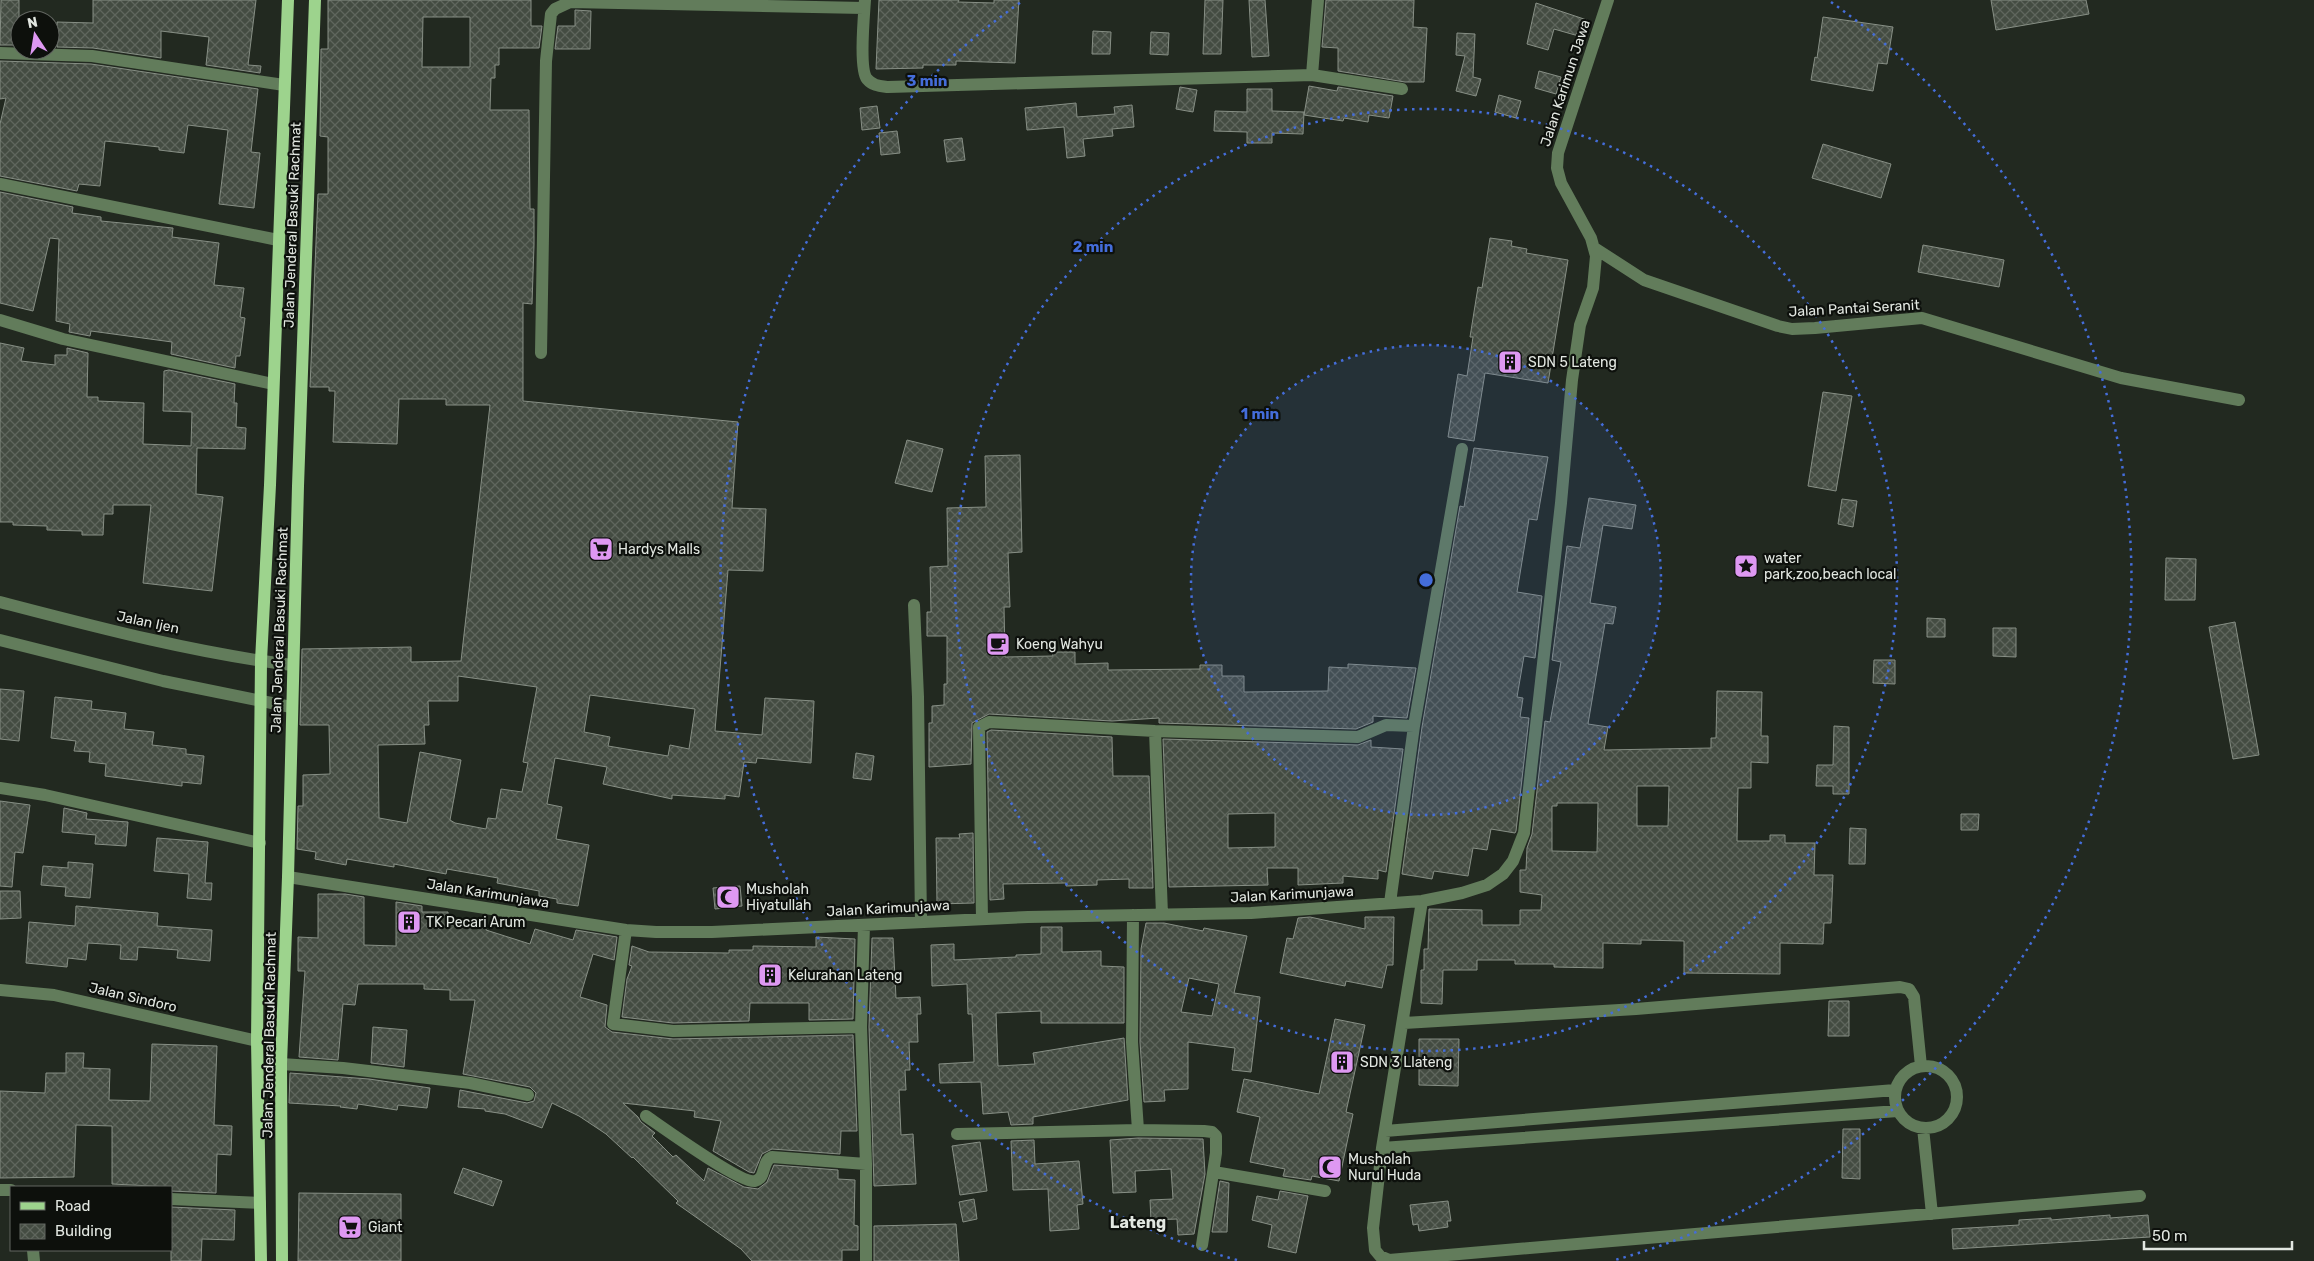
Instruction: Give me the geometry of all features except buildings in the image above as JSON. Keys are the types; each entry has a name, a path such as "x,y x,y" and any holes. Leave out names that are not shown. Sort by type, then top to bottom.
{"main road":[{"name":"Jalan Jenderal Basuki Rachmat","path":"261,1261 258,1041 261,661 288,0"},
{"name":"Jalan Jenderal Basuki Rachmat","path":"282,1261 281,1064 288,877 292,665 315,0"}],"street":[{"path":"1312,74 1318,0"},
{"name":"Jalan Karimun Jawa","path":"1596,253 1561,183 1557,168 1558,153 1608,0"},
{"path":"540,353 546,61 551,14 555,9 570,2 865,4 863,65 865,77 874,85 888,87 1312,74 1402,89"},
{"path":"0,53 92,56 284,84"},
{"path":"0,184 278,240"},
{"name":"Jalan Karimunjawa","path":"288,877 626,930 656,932 712,932 982,919 1251,912 1422,901 1462,893 1487,885 1503,874 1513,861 1524,833 1562,503 1572,380 1580,326 1593,288 1596,253"},
{"name":"Jalan Pantai Seranit","path":"1596,253 1644,280 1778,326 1792,329 1815,328 1922,318 2122,378 2239,400"},
{"path":"0,320 63,339 273,384"},
{"path":"1390,903 1414,726 1462,449"},
{"name":"Jalan Ijen","path":"0,602 88,624 261,661 292,665"},
{"path":"914,605 918,697 920,922"},
{"path":"0,640 163,681 291,707"},
{"path":"982,919 979,727 989,722 1155,731 1358,737 1386,725 1414,726"},
{"path":"1155,731 1162,914"},
{"path":"0,788 45,795 260,843"},
{"path":"1422,901 1404,1023 1382,1148 1373,1240 1374,1250 1380,1256 1389,1260 2140,1196"},
{"path":"1133,915 1132,1042 1138,1130"},
{"path":"864,925 861,1027 866,1164 866,1261"},
{"path":"626,930 613,1024 673,1031 861,1027"},
{"path":"1404,1023 1636,1009 1900,987 1909,989 1914,997 1921,1066"},
{"name":"Jalan Sindoro","path":"0,990 54,995 258,1041"},
{"path":"281,1064 343,1068 470,1082 528,1095"},
{"path":"1921,1066 1932,1066 1946,1074 1955,1086 1957,1096 1951,1116 1943,1123 1933,1127 1922,1128 1908,1123 1898,1110 1894,1101 1895,1090 1904,1074 1921,1066"},
{"path":"1386,1131 1895,1090"},
{"path":"1382,1148 1898,1110"},
{"path":"646,1116 708,1158 749,1181 762,1178 766,1162 772,1157 866,1164"},
{"path":"1922,1128 1932,1214"},
{"path":"957,1134 1138,1130 1212,1132 1216,1136 1217,1143 1202,1245"},
{"path":"1214,1172 1325,1191"},
{"path":"172,1199 260,1203"}],"place":[{"name":"SDN 5 Lateng","path":"1510,362"},
{"name":"Hardys Malls","path":"601,549"},
{"name":"water park,zoo,beach local","path":"1746,566"},
{"name":"Koeng Wahyu","path":"998,644"},
{"name":"Musholah Hiyatullah","path":"728,897"},
{"name":"TK Pecari Arum","path":"409,922"},
{"name":"Kelurahan Lateng","path":"770,975"},
{"name":"SDN 3 Llateng","path":"1342,1062"},
{"name":"Musholah Nurul Huda","path":"1330,1167"},
{"name":"Giant","path":"350,1227"}],"district":[{"name":"Lateng","path":"1138,1222"}]}
